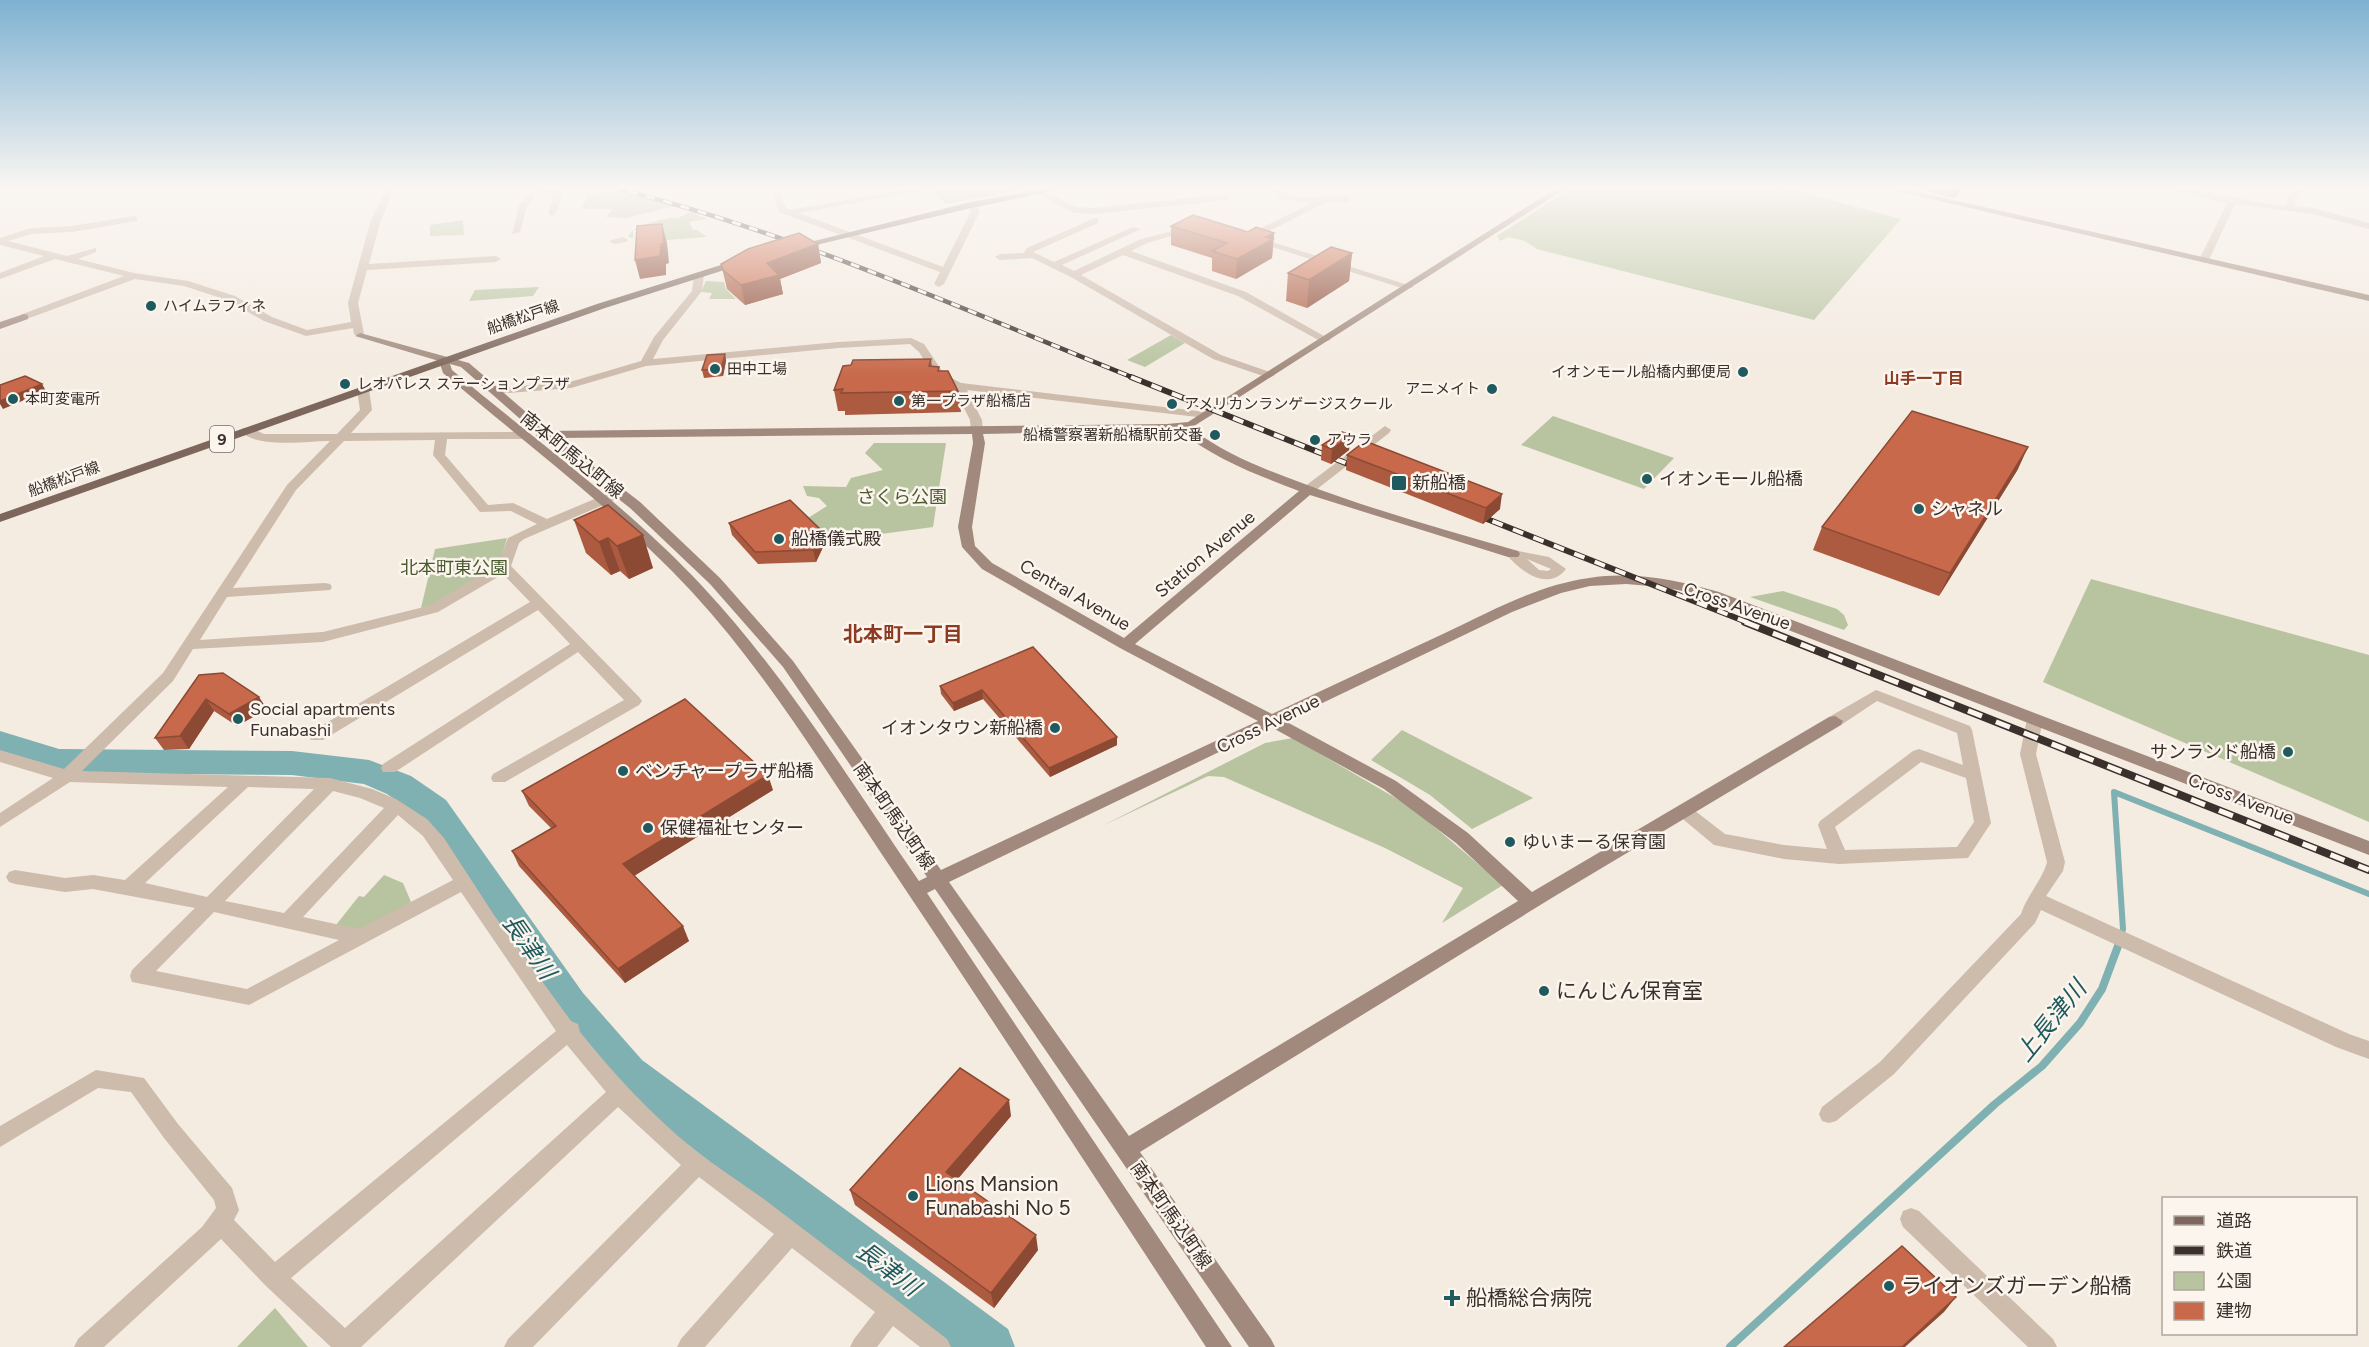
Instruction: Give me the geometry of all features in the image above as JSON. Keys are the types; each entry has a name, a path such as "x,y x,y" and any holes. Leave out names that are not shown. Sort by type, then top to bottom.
{"main road":[{"name":"船橋松戸線","path":"0,518 444,361 699,275 751,260"}],"street":[{"path":"30,250 134,276 185,283 211,291 268,319 306,333 356,324 352,303 366,250"},
{"path":"66,260 93,250"},
{"path":"888,250 946,271"},
{"path":"939,284 957,250"},
{"path":"1030,250 1030,256"},
{"path":"1052,266 1089,250"},
{"path":"1287,250 1409,287"},
{"path":"247,431 259,438 1182,427 1206,415 1467,250"},
{"path":"2160,250 2369,298"},
{"path":"2204,260 2209,250"},
{"path":"1074,275 1122,251 1242,294 1326,340"},
{"path":"0,276 53,256"},
{"path":"1000,258 1030,256 1074,275 1217,357 1269,375"},
{"path":"363,267 496,259"},
{"path":"645,363 658,339 698,291 699,275"},
{"path":"0,326 134,276"},
{"name":"南本町馬込町線","path":"356,324 360,336 465,365 545,435 620,493 715,581 788,664 1263,1347"},
{"path":"494,391 571,385 645,363 838,345 910,341 922,348 938,375 959,386 1206,415"},
{"name":"南本町馬込町線","path":"444,361 447,371 603,500 697,589 766,672 916,890 1220,1347"},
{"path":"959,386 976,420 977,431"},
{"path":"0,821 70,773 168,677 291,488 342,436 351,430 366,410 363,390"},
{"path":"1182,427 1214,450 1343,504 1514,554"},
{"path":"1308,490 1385,430"},
{"name":"Central Avenue","path":"977,431 979,443 965,527 969,547 987,566 1125,645 1349,761 1421,806 1462,838 1532,903"},
{"path":"441,435 439,455 485,508 513,507 545,523"},
{"name":"Station Avenue","path":"1125,645 1308,490"},
{"path":"190,645 323,637 434,609 504,567 513,541 545,523 620,493"},
{"path":"499,778 634,701 504,567"},
{"name":"Cross Avenue","path":"916,890 1507,609 1575,584 1609,580 1673,584 1714,595 2369,848"},
{"path":"697,589 715,581"},
{"path":"223,593 325,587"},
{"path":"317,735 539,603"},
{"path":"388,768 579,645"},
{"path":"766,672 788,664"},
{"path":"1126,1149 1684,811 1834,721 1876,695 1964,730 1983,823 1962,853 1839,857 1784,852 1720,840 1684,811"},
{"path":"1829,1114 1895,1059 2029,918 2035,899 2054,871 2056,862 2028,754 2035,719"},
{"path":"1839,857 1826,825 1919,755 1974,775"},
{"path":"0,756 70,773 330,784 351,788 395,807 419,822 430,832 463,883 570,1031 619,1093 695,1166 723,1181 939,1347"},
{"path":"129,887 245,781"},
{"path":"330,784 139,976 249,997 463,883"},
{"path":"289,920 395,807"},
{"path":"15,877 65,885 93,882 129,887 360,937"},
{"path":"2035,899 2343,1041 2369,1050"},
{"path":"274,1278 570,1031"},
{"path":"0,1137 96,1079 137,1084 171,1131 224,1195 228,1210 221,1223 86,1347"},
{"path":"221,1223 274,1278 347,1345 619,1093"},
{"path":"516,1347 695,1166"},
{"path":"1911,1219 2045,1347"},
{"path":"689,1347 790,1233"},
{"path":"862,1347 892,1310"}],"green space":[{"path":"1540,250 1874,250 1814,320"},
{"path":"706,281 724,282 726,289 736,299 709,299 712,293 701,292"},
{"path":"539,287 533,296 469,301 475,290"},
{"path":"1171,335 1185,343 1145,367 1127,360"},
{"path":"1553,416 1674,458 1644,489 1521,445"},
{"name":"さくら公園","path":"874,443 946,443 933,527 829,541 808,518 827,506 819,498 807,496 803,486 846,487 851,478 883,470 865,453"},
{"name":"北本町東公園","path":"507,538 499,567 435,605 421,608 435,549"},
{"name":"サンランド船橋","path":"2091,579 2369,655 2369,822 2043,682"},
{"path":"1783,591 1837,609 1844,615 1848,625 1844,630 1750,597"},
{"path":"1402,730 1533,798 1472,829 1430,795 1371,760"},
{"path":"1293,738 1411,807 1503,885 1442,923 1463,888 1385,848 1224,777 1208,776 1102,826 1265,743"},
{"path":"384,875 403,883 411,902 364,933 336,925 359,896 364,897"},
{"path":"275,1308 308,1347 237,1347"}],"building":[{"path":"636,250 661,250 660,256 635,260"},
{"path":"746,250 802,250 767,263 779,275 741,285 723,270 721,264"},
{"path":"1214,250 1253,250 1237,259 1212,251"},
{"path":"1326,250 1352,253 1309,280 1288,273"},
{"path":"725,354 721,369 702,370 707,355"},
{"path":"931,359 929,366 939,367 938,371 948,371 958,391 841,393 843,389 834,390 843,366 851,365 853,360"},
{"path":"25,376 42,384 0,401 0,385"},
{"name":"シャネル","path":"1912,411 2028,447 1950,573 1822,527"},
{"path":"1342,432 1351,435 1332,449 1322,445"},
{"path":"1365,441 1502,494 1486,508 1347,455"},
{"name":"船橋儀式殿","path":"790,500 823,532 813,550 755,552 729,523"},
{"path":"608,505 643,535 617,546 608,538 599,542 574,520"},
{"name":"イオンタウン新船橋","path":"1033,647 1117,737 1049,768 982,690 953,703 940,686"},
{"path":"223,673 259,697 229,714 206,699 180,736 155,738 199,675"},
{"path":"685,699 768,775 623,864 683,926 618,969 512,851 556,826 522,791"},
{"name":"Lions Mansion Funabashi No 5","path":"960,1068 1009,1100 946,1172 1036,1235 991,1293 850,1190"},
{"name":"ライオンズガーデン船橋","path":"1902,1246 1956,1297 1902,1347 1784,1347"}],"waterway":[{"name":"長津川","path":"0,743 59,761 292,763 369,772 399,785 434,809 569,1005 627,1073 990,1347"},
{"name":"上長津川","path":"2120,940 2123,929 2114,792 2369,894"},
{"name":"上長津川","path":"1730,1347 1995,1104 2042,1066 2080,1023 2102,989 2121,938"}],"railway":[{"path":"813,250 1134,378"},
{"path":"1131,377 1363,470"},
{"path":"1472,513 1749,623"},
{"path":"1745,622 2369,870"}],"place":[{"name":"ハイムラフィネ","path":"151,306"},
{"name":"田中工場","path":"715,369"},
{"name":"イオンモール船橋内郵便局","path":"1743,372"},
{"name":"レオパレス ステーションプラザ","path":"345,384"},
{"name":"アニメイト","path":"1492,389"},
{"name":"本町変電所","path":"13,399"},
{"name":"第一プラザ船橋店","path":"899,401"},
{"name":"アメリカンランゲージスクール","path":"1172,404"},
{"name":"船橋警察署新船橋駅前交番","path":"1215,435"},
{"name":"アウラ","path":"1315,440"},
{"name":"イオンモール船橋","path":"1647,479"},
{"name":"新船橋","path":"1399,483"},
{"name":"シャネル","path":"1919,509"},
{"name":"船橋儀式殿","path":"779,539"},
{"name":"Social apartments Funabashi","path":"238,719"},
{"name":"イオンタウン新船橋","path":"1055,728"},
{"name":"サンランド船橋","path":"2288,752"},
{"name":"ベンチャープラザ船橋","path":"623,771"},
{"name":"保健福祉センター","path":"648,828"},
{"name":"ゆいまーる保育園","path":"1510,842"},
{"name":"にんじん保育室","path":"1544,991"},
{"name":"Lions Mansion Funabashi No 5","path":"913,1196"},
{"name":"ライオンズガーデン船橋","path":"1889,1286"},
{"name":"船橋総合病院","path":"1452,1298"}],"district":[{"name":"山手一丁目","path":"1924,378"},
{"name":"北本町一丁目","path":"903,634"}]}
